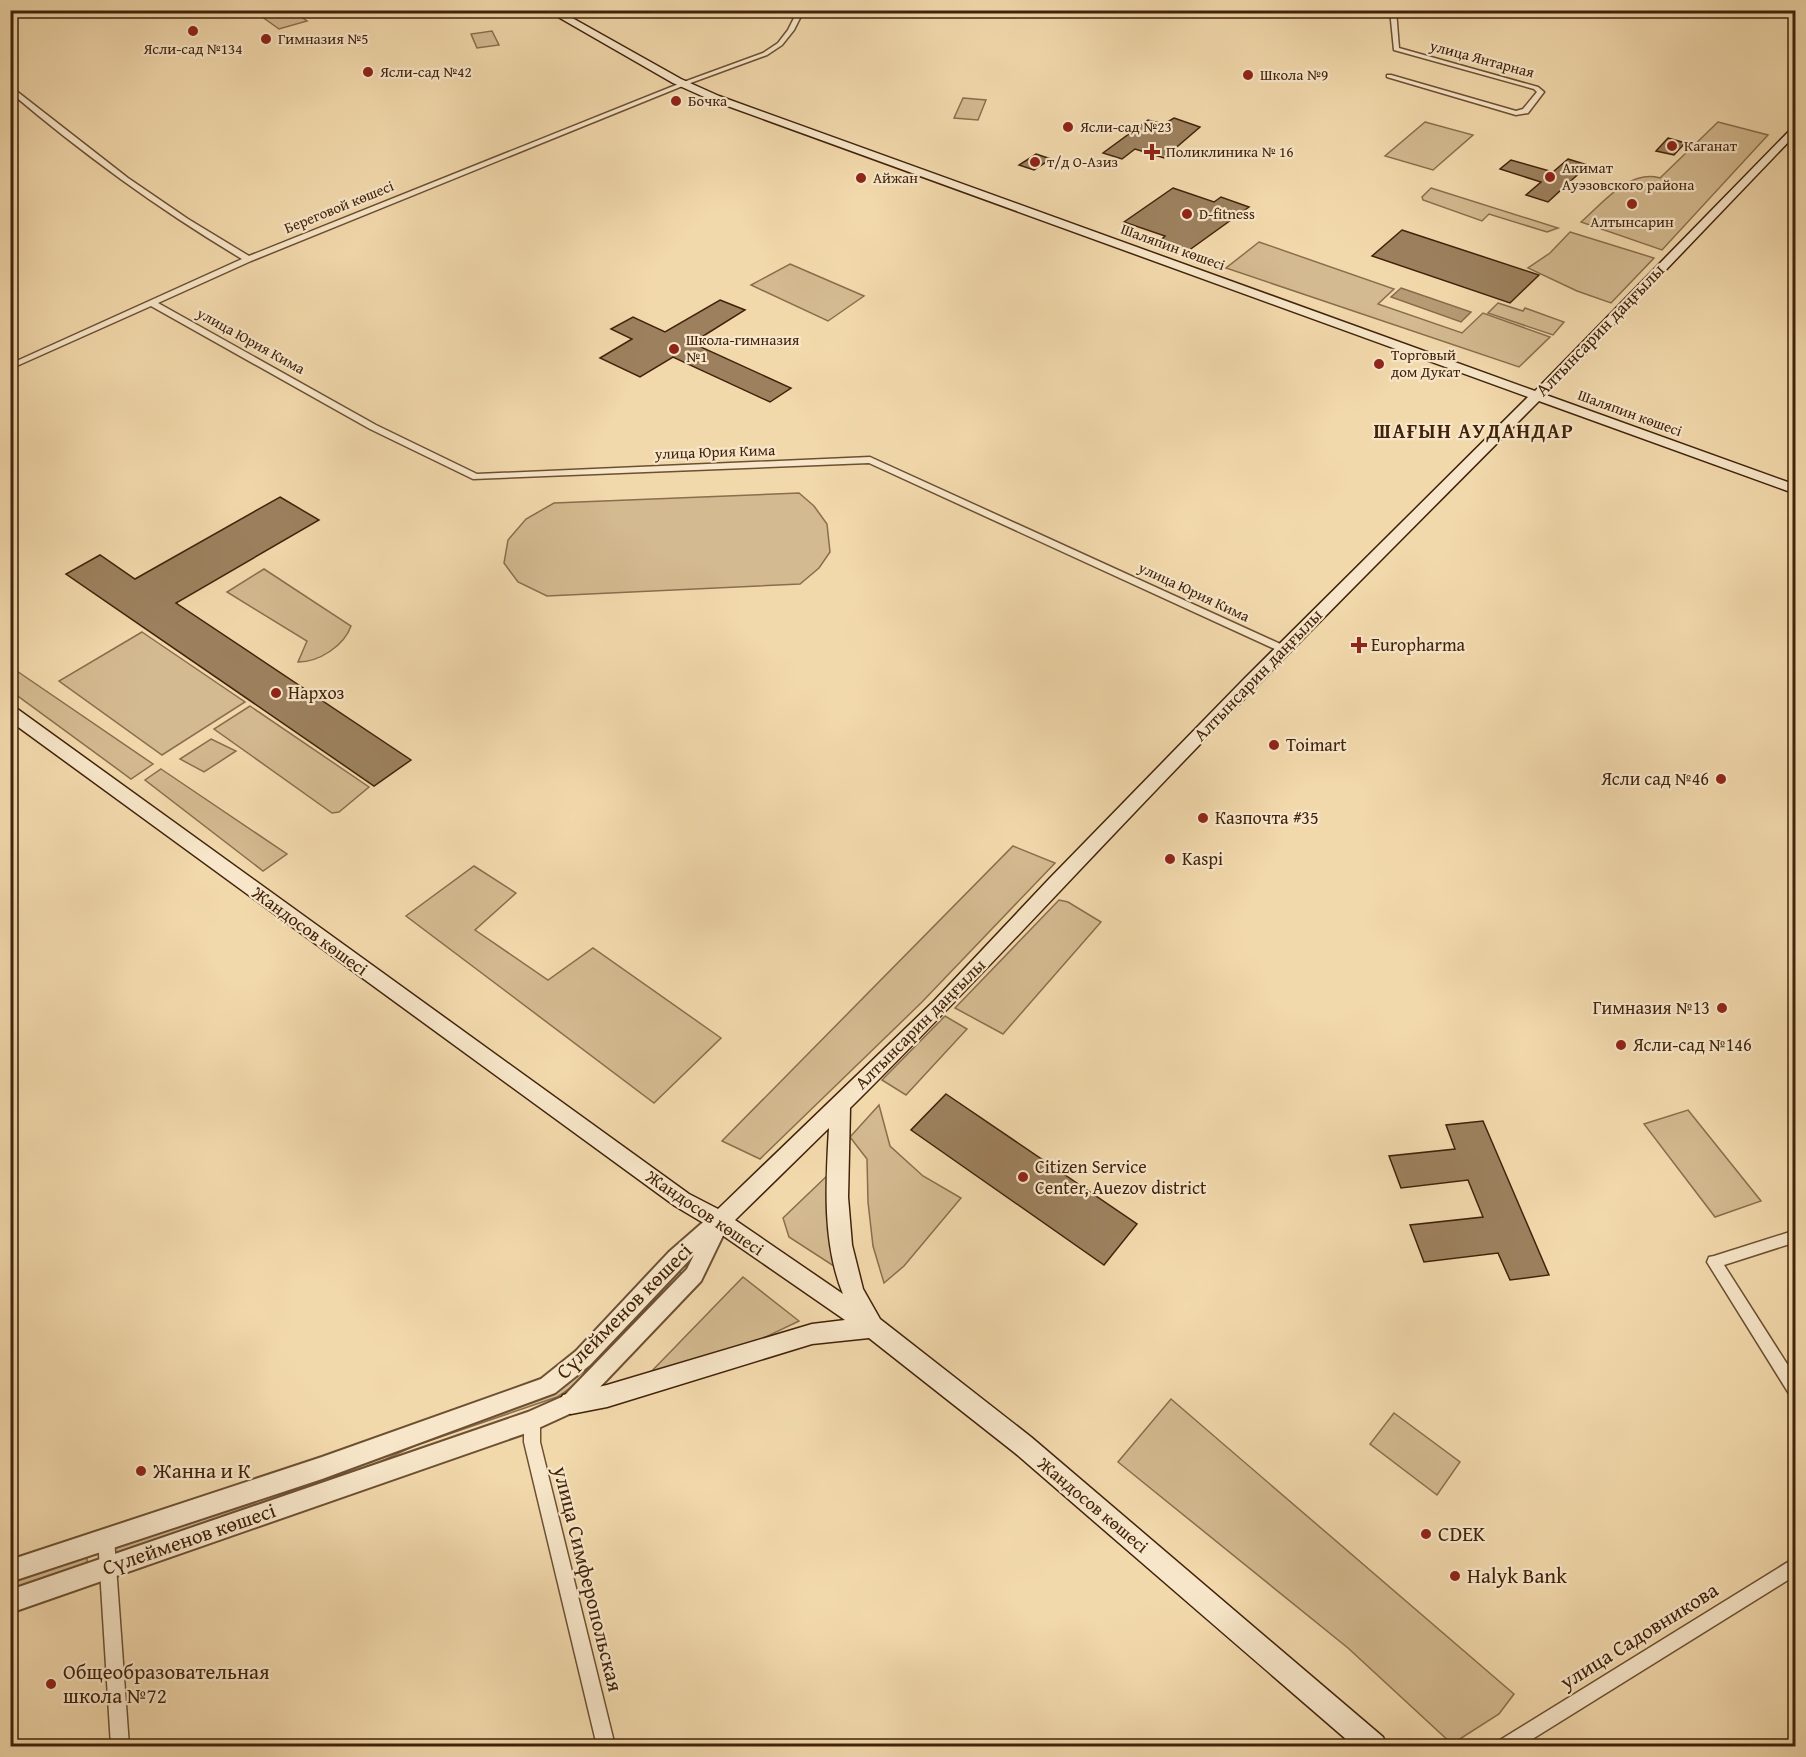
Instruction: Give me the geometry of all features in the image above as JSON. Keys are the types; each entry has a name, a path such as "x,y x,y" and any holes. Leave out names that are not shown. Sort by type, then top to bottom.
{"main road":[{"name":"Шаляпин көшесі","path":"550,10 683,84 715,98 1796,490"},
{"name":"Алтынсарин даңғылы","path":"720,1221 764,1181 840,1103 941,1006 1055,884 1283,649 1535,396 1796,128"},
{"name":"Жандосов көшесі","path":"10,712 682,1200 720,1221 873,1327 1023,1445 1374,1746"},
{"path":"570,1403 607,1396 812,1334 873,1327 853,1291 846,1268 837,1155 840,1103"}],"street":[{"name":"Береговой көшесі","path":"10,367 248,259 683,84 765,54 780,44 791,30 801,10"},
{"name":"улица Янтарная","path":"1389,76 1516,113 1525,111 1541,92 1536,88 1396,49 1393,10"},
{"path":"10,88 115,172 180,218 248,259"},
{"name":"улица Юрия Кима","path":"152,303 373,427 476,477 870,460 1283,649"},
{"name":"Сүлейменов көшесі","path":"10,1602 532,1420 570,1403 694,1275 720,1221"},
{"name":"Сүлейменов көшесі","path":"10,1571 322,1468 548,1386 583,1358 676,1258 720,1221"},
{"path":"1796,1236 1714,1262 1796,1392"},
{"name":"улица Симферопольская","path":"532,1420 532,1442 606,1746"},
{"path":"106,1538 120,1746"},
{"name":"улица Садовникова","path":"1506,1746 1796,1565"}],"shaded area":[{"path":"254,11 293,11 307,21 279,29"},
{"path":"492,31 499,45 477,48 471,34"},
{"path":"963,98 986,100 978,120 954,118"},
{"path":"1425,122 1473,135 1433,170 1385,156"},
{"path":"1718,122 1768,135 1662,250 1581,222 1607,197 1627,183 1638,178 1660,178"},
{"path":"1431,188 1558,228 1547,232 1489,214 1482,221 1423,200 1422,197"},
{"path":"1570,232 1654,258 1611,303 1577,291 1528,268 1550,253"},
{"path":"1259,242 1394,289 1378,304 1462,333 1483,313 1550,337 1519,367 1226,268"},
{"path":"790,264 864,296 828,321 751,285"},
{"path":"1401,288 1471,312 1461,322 1391,297"},
{"path":"1498,303 1523,311 1525,308 1564,322 1553,335 1488,313"},
{"path":"799,493 814,506 827,524 830,552 819,568 800,584 547,596 518,582 504,563 508,540 526,519 554,503"},
{"path":"264,569 351,626 343,640 322,656 298,662 307,641 227,592"},
{"path":"142,632 245,702 162,755 59,681"},
{"path":"11,667 153,764 131,779 11,691"},
{"path":"250,706 369,787 339,812 332,813 214,729"},
{"path":"211,739 236,751 204,772 180,759"},
{"path":"161,769 287,854 263,871 145,780"},
{"path":"1013,846 1055,863 922,1002 760,1159 722,1141"},
{"path":"474,866 516,893 475,930 548,980 593,948 721,1038 654,1103 406,916"},
{"path":"1059,900 1068,902 1101,922 1003,1034 955,1008"},
{"path":"945,1016 967,1029 906,1095 882,1080"},
{"path":"879,1105 890,1146 923,1176 961,1198 904,1266 884,1283 873,1246 868,1202 867,1159 850,1137"},
{"path":"1688,1110 1761,1201 1715,1217 1644,1124"},
{"path":"831,1172 843,1272 789,1237 783,1218"},
{"path":"675,1268 682,1274 576,1384 557,1397 414,1446 337,1482 115,1557 115,1541 529,1398"},
{"path":"743,1277 799,1321 749,1345 646,1377"},
{"path":"1171,1399 1514,1694 1499,1714 1452,1744 1348,1648 1118,1462"},
{"path":"1394,1413 1460,1462 1437,1495 1370,1444"},
{"path":"86,1552 88,1568 11,1594 10,1578"}],"building":[{"path":"1174,118 1200,127 1164,158 1135,149 1122,159 1103,153 1148,120 1164,124"},
{"name":"Каганат","path":"1668,138 1685,143 1674,155 1656,151"},
{"name":"т/д О-Азиз","path":"1036,154 1051,159 1034,170 1019,165"},
{"name":"Акимат Ауэзовского района","path":"1568,159 1588,165 1548,202 1526,195 1541,182 1500,169 1511,160 1553,172"},
{"name":"D-fitness","path":"1173,188 1214,202 1221,197 1249,207 1188,251 1160,241 1165,236 1124,222"},
{"path":"1402,230 1539,275 1510,303 1372,256"},
{"name":"Школа-гимназия №1","path":"720,300 745,310 692,343 791,388 770,402 673,357 640,377 600,358 632,339 611,329 633,317 665,332"},
{"name":"Нархоз","path":"280,497 319,520 176,603 411,760 374,786 66,574 100,555 135,579"},
{"name":"Citizen Service Center, Auezov district","path":"946,1094 1137,1224 1104,1265 911,1130"},
{"path":"1483,1121 1549,1275 1510,1280 1498,1253 1424,1262 1410,1225 1483,1217 1468,1180 1401,1188 1389,1156 1455,1149 1446,1125"}],"place":[{"name":"Ясли-сад №134","path":"193,31"},
{"name":"Гимназия №5","path":"266,39"},
{"name":"Ясли-сад №42","path":"368,72"},
{"name":"Школа №9","path":"1248,75"},
{"name":"Бочка","path":"676,101"},
{"name":"Ясли-сад №23","path":"1068,127"},
{"name":"Каганат","path":"1672,146"},
{"name":"Поликлиника № 16","path":"1152,152"},
{"name":"т/д О-Азиз","path":"1035,162"},
{"name":"Акимат Ауэзовского района","path":"1550,177"},
{"name":"Айжан","path":"861,178"},
{"name":"Алтынсарин","path":"1632,204"},
{"name":"D-fitness","path":"1187,214"},
{"name":"Школа-гимназия №1","path":"674,349"},
{"name":"Торговый дом Дукат","path":"1379,364"},
{"name":"Europharma","path":"1359,645"},
{"name":"Нархоз","path":"276,693"},
{"name":"Toimart","path":"1274,745"},
{"name":"Ясли сад №46","path":"1721,779"},
{"name":"Казпочта #35","path":"1203,818"},
{"name":"Kaspi","path":"1170,859"},
{"name":"Гимназия №13","path":"1722,1008"},
{"name":"Ясли-сад №146","path":"1621,1045"},
{"name":"Citizen Service Center, Auezov district","path":"1023,1177"},
{"name":"Жанна и К","path":"141,1471"},
{"name":"CDEK","path":"1426,1534"},
{"name":"Halyk Bank","path":"1455,1576"},
{"name":"Общеобразовательная школа №72","path":"51,1684"}],"district":[{"name":"ШАҒЫН АУДАНДАР","path":"1474,431"}]}
